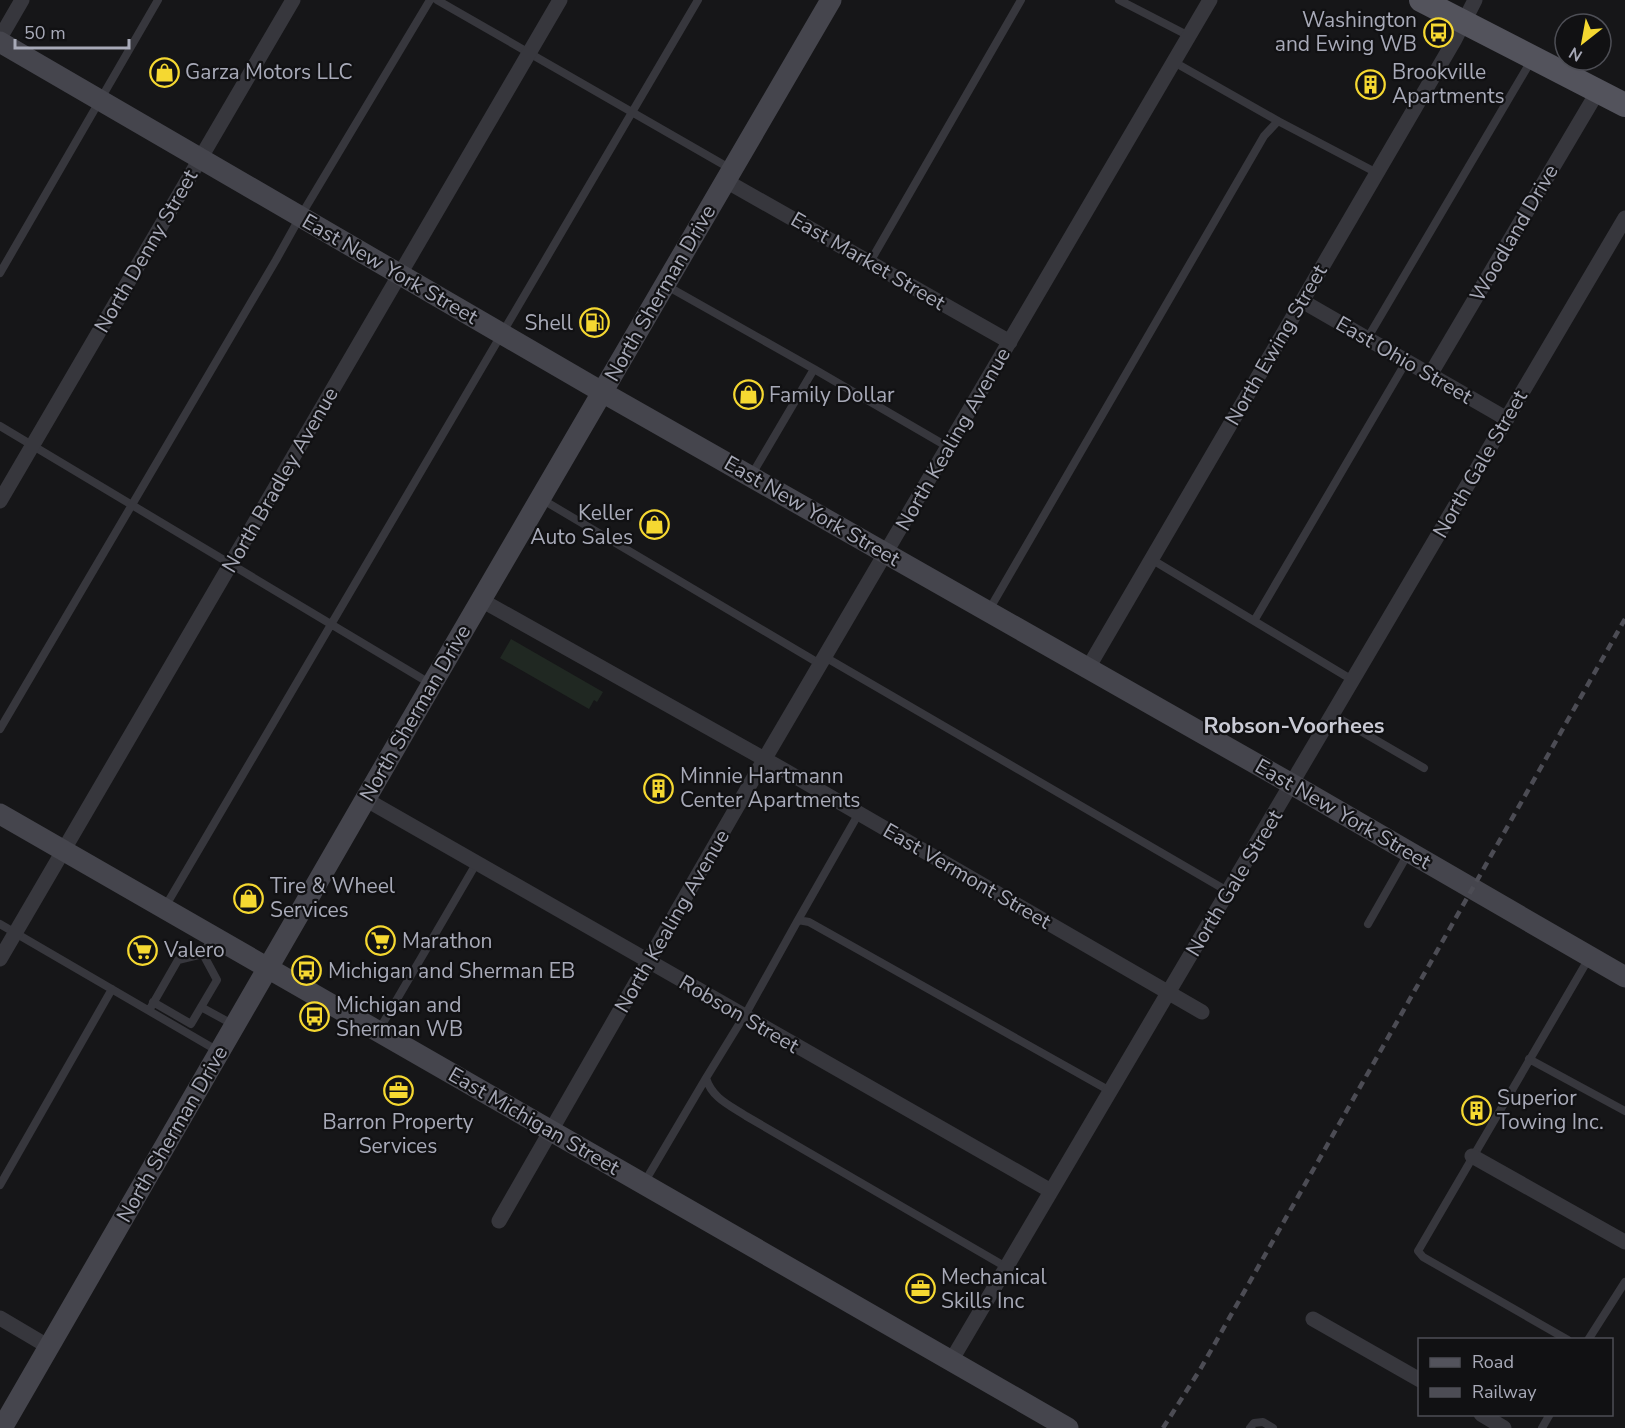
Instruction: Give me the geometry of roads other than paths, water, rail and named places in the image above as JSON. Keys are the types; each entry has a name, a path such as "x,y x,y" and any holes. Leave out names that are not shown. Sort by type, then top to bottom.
{"main road":[{"name":"North Sherman Drive","path":"2,1428 365,799 831,0"},
{"path":"1421,0 1625,105"},
{"name":"East New York Street","path":"0,40 501,334 1293,785 1625,977"},
{"name":"East Michigan Street","path":"0,814 164,908 208,945 268,967 1068,1428"}],"street":[{"path":"0,40 22,0"},
{"name":"North Denny Street","path":"0,501 293,0"},
{"name":"North Bradley Avenue","path":"0,960 560,0"},
{"name":"North Kealing Avenue","path":"499,1221 764,760 1210,0"},
{"name":"North Ewing Street","path":"1088,668 1465,22 1475,0"},
{"name":"Woodland Drive","path":"1430,375 1598,91"},
{"name":"East Market Street","path":"729,175 870,262 1010,342"},
{"name":"North Gale Street","path":"951,1361 1293,785 1625,218"},
{"name":"East Ohio Street","path":"1302,301 1507,420"},
{"name":"East Vermont Street","path":"481,600 859,813 1202,1012"},
{"name":"Robson Street","path":"365,799 1051,1191"},
{"path":"1472,1156 1625,1242"},
{"path":"0,1318 49,1347"},
{"path":"1313,1319 1418,1379"},
{"path":"1484,1416 1504,1428"}],"lane":[{"path":"0,273 158,0"},
{"path":"0,729 430,0"},
{"path":"437,0 632,112 729,175"},
{"path":"164,908 698,0"},
{"path":"870,262 1021,0"},
{"path":"1119,0 1189,36"},
{"path":"1367,339 1533,58"},
{"path":"1174,62 1278,121 1377,173"},
{"path":"988,612 1264,136 1278,121"},
{"path":"664,285 948,447"},
{"path":"1254,621 1407,362"},
{"path":"751,477 814,369"},
{"path":"0,426 432,684"},
{"path":"540,498 1229,892"},
{"path":"1151,559 1354,681"},
{"path":"1334,715 1424,768"},
{"path":"644,1184 743,1017 859,813"},
{"path":"1368,924 1409,852"},
{"path":"378,1031 476,864"},
{"path":"798,920 809,922 1110,1091"},
{"path":"0,924 112,989 151,1006 188,1028 219,1052"},
{"path":"151,1006 178,960 208,945 217,980 188,1028"},
{"path":"1565,1338 1423,1257 1418,1251 1589,957"},
{"path":"0,1185 112,989"},
{"path":"201,1007 234,1025"},
{"path":"1529,1059 1625,1111"},
{"path":"706,1078 715,1096 746,1116 1006,1267"},
{"path":"1589,1338 1625,1282"},
{"path":"1250,1428 1254,1423 1263,1422 1273,1428"}],"railway":[{"path":"1163,1428 1201,1368 1625,619"}],"place":[{"name":"Washington and Ewing WB","path":"1438,32"},
{"name":"Garza Motors LLC","path":"164,72"},
{"name":"Brookville Apartments","path":"1371,84"},
{"name":"Shell","path":"594,323"},
{"name":"Family Dollar","path":"748,395"},
{"name":"Keller Auto Sales","path":"654,525"},
{"name":"Minnie Hartmann Center Apartments","path":"659,788"},
{"name":"Tire & Wheel Services","path":"249,898"},
{"name":"Marathon","path":"381,941"},
{"name":"Valero","path":"143,950"},
{"name":"Michigan and Sherman EB","path":"307,971"},
{"name":"Michigan and Sherman WB","path":"315,1017"},
{"name":"Barron Property Services","path":"398,1091"},
{"name":"Superior Towing Inc.","path":"1476,1110"},
{"name":"Mechanical Skills Inc","path":"920,1289"}],"district":[{"name":"Robson-Voorhees","path":"1294,726"}]}
